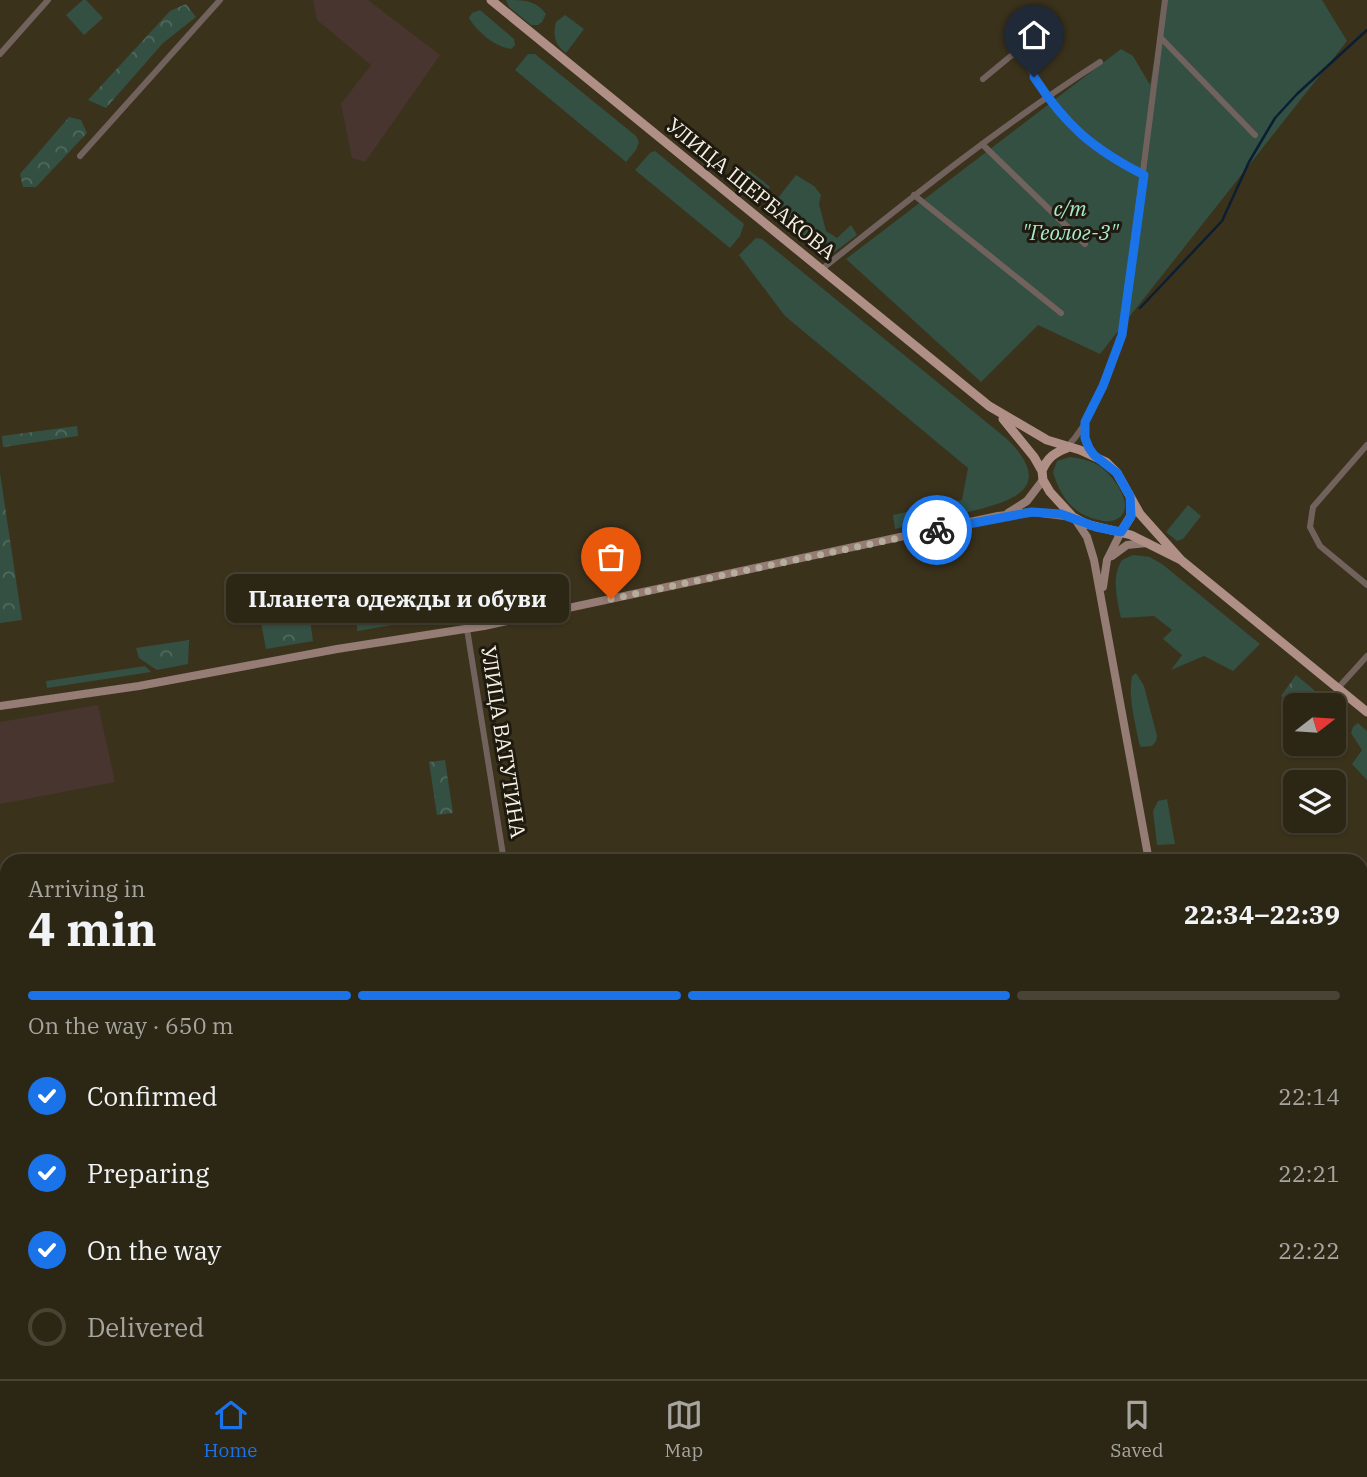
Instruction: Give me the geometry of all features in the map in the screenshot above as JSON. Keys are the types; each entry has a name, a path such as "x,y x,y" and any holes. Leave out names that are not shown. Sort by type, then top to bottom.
{"main road":[{"name":"УЛИЦА ЩЕРБАКОВА","path":"491,0 989,406"},
{"path":"989,406 1031,432 1067,448 1094,455 1117,473 1140,514 1181,561"},
{"path":"989,406 1023,442 1058,504 1074,518 1091,548 1148,854"},
{"path":"998,516 1015,510 1027,501 1043,475 1045,463 1052,455 1067,448"},
{"path":"1103,604 1107,560 1131,516 1130,496"},
{"path":"0,706 130,688 337,649 467,629 998,516 1032,512 1074,518 1096,527 1121,532 1149,543 1181,561 1367,712"},
{"path":"1107,560 1126,545 1149,543"}],"street":[{"path":"0,54 48,0"},
{"path":"80,156 220,0"},
{"path":"1067,448 1076,438 1103,386 1122,335 1165,0"},
{"path":"1160,38 1255,135"},
{"path":"983,79 1012,55 1019,55 1047,97 1084,138 1109,157 1144,175"},
{"path":"822,269 982,144 1100,62"},
{"path":"982,144 1085,244"},
{"path":"914,195 1061,313"},
{"path":"1085,422 1085,438 1094,455"},
{"path":"1367,445 1313,508 1310,527 1320,546 1367,585"},
{"name":"УЛИЦА ВАТУТИНА","path":"467,629 503,854"},
{"path":"1338,688 1367,656"}],"shaded area":[{"path":"313,0 368,0 440,55 365,162 352,158 341,104 371,65 317,20"},
{"path":"98,705 115,782 0,804 0,722"}],"green space":[{"path":"83,0 103,18 84,35 66,15"},
{"path":"506,0 533,3 546,14 538,25 531,25 509,7"},
{"name":"с/т \"Геолог-3\"","path":"1165,0 1322,0 1347,41 1100,354 1038,325 981,382 846,259 1121,49 1133,56 1150,85"},
{"path":"186,4 196,17 163,43 106,108 88,100 170,11"},
{"path":"480,10 514,39 515,45 511,49 493,42 473,24 469,18 472,13"},
{"path":"565,15 584,29 566,53 557,43 555,35 556,22"},
{"path":"528,54 535,54 636,136 639,142 636,150 626,162 515,70"},
{"path":"69,117 81,120 87,133 36,187 23,187 20,174"},
{"path":"655,151 744,224 740,236 730,248 635,170"},
{"path":"750,171 770,187 757,206 725,179 730,172"},
{"path":"796,175 814,186 821,195 819,204 826,231 837,238 851,225 857,235 824,260 767,212"},
{"path":"756,238 762,239 1007,439 1022,456 1028,471 1028,482 1022,491 997,504 895,529 893,515 962,500 968,468 785,316 739,255"},
{"path":"77,426 78,436 3,447 2,436"},
{"path":"1070,457 1096,464 1114,480 1125,504 1120,517 1110,521 1099,520 1082,514 1069,503 1059,489 1053,472 1057,461"},
{"path":"0,473 22,620 0,623"},
{"path":"1188,505 1201,516 1183,539 1177,541 1166,532"},
{"path":"1133,555 1150,557 1162,564 1260,644 1233,671 1204,656 1171,670 1182,655 1163,639 1172,630 1154,616 1121,618 1116,588 1117,574 1122,560"},
{"path":"435,595 434,618 357,631 357,610"},
{"path":"309,614 313,641 266,649 261,622"},
{"path":"189,640 188,664 157,670 139,658 136,648"},
{"path":"145,666 151,672 47,688 46,681"},
{"path":"1136,673 1144,686 1157,736 1152,746 1141,747 1139,743 1131,693 1132,676"},
{"path":"1296,675 1318,693 1283,693"},
{"path":"1358,723 1367,731 1367,780 1352,764 1362,750 1351,733"},
{"path":"445,760 453,813 437,815 429,762"},
{"path":"1167,799 1175,844 1157,845 1153,811 1158,801"}],"waterway":[{"path":"1140,308 1222,221 1249,162 1275,118 1297,94 1367,30"}],"way so far":[{"path":"611,599 937,530"}],"place":[{"name":"Планета одежды и обуви","path":"611,599"}],"route":[{"path":"937,530 998,516 1032,512 1061,514 1086,524 1121,532 1131,516 1130,496 1117,473 1089,448 1085,438 1085,422 1103,386 1122,335 1144,175 1109,157 1084,138 1047,97 1034,77"}]}
